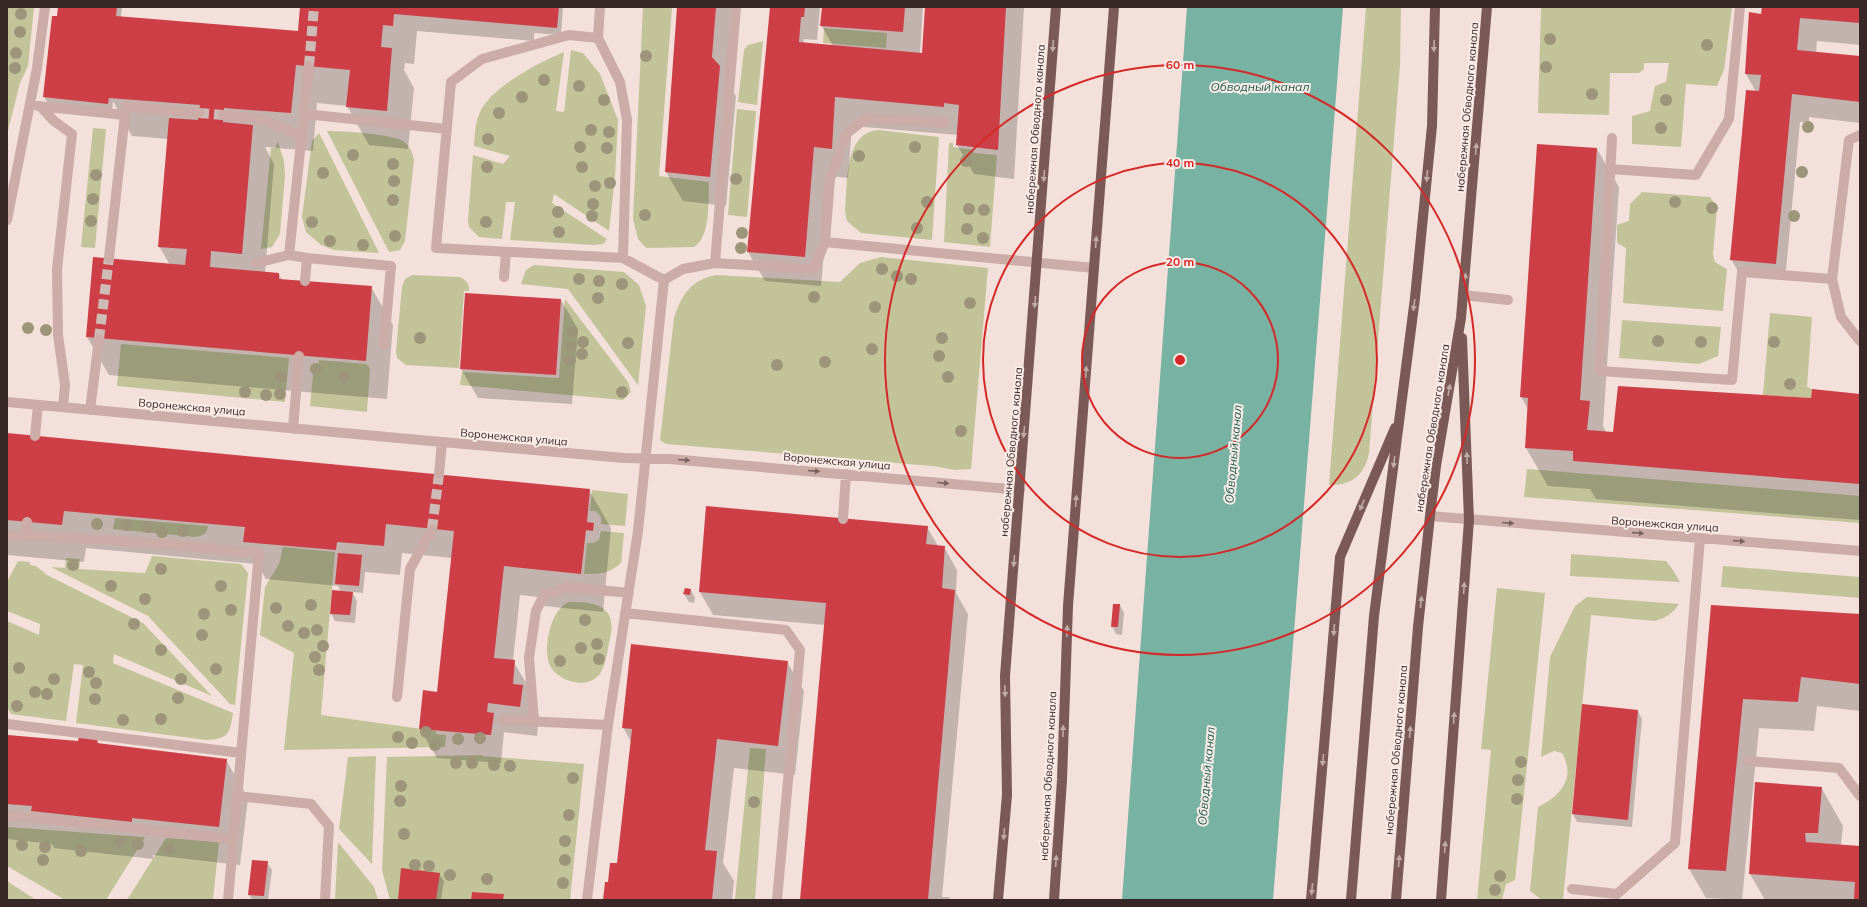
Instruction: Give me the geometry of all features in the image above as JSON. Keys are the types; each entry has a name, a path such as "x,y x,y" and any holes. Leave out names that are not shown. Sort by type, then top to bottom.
{"main road":[{"name":"набережная Обводного канала","path":"998,900 1007,795 1005,676 1038,263 1056,7"},
{"name":"набережная Обводного канала","path":"1054,900 1062,780 1068,606 1114,7"},
{"path":"1351,900 1374,616 1415,298 1432,126 1435,7"},
{"name":"набережная Обводного канала","path":"1396,900 1418,635 1430,516 1436,466 1461,318 1487,7"},
{"path":"1441,900 1469,520 1461,318"},
{"path":"1311,900 1340,557 1399,417"}],"street":[{"path":"7,220 35,106 37,68 45,7"},
{"path":"600,7 598,38 620,82 627,120 623,258"},
{"path":"714,263 736,7"},
{"path":"1610,169 1696,175 1729,119 1740,7"},
{"path":"598,38 569,35 482,59 451,82 436,248 623,258 664,280"},
{"path":"289,255 300,136 305,114 309,66"},
{"path":"35,106 125,115"},
{"path":"35,106 72,134 57,269 58,334 65,385 63,407"},
{"path":"109,258 126,106 199,113"},
{"path":"305,114 447,129"},
{"path":"223,115 262,119 300,136"},
{"path":"664,280 683,269 714,263 814,269 825,242 830,178 846,134 866,118 945,123"},
{"path":"1860,135 1849,140 1832,279 1841,317 1860,341"},
{"path":"1612,138 1600,371 1732,380 1742,272 1832,279"},
{"path":"825,242 1094,268"},
{"path":"504,277 506,252"},
{"path":"256,263 289,255 391,266 384,345"},
{"path":"305,281 307,258"},
{"path":"587,900 608,725 638,531 664,280"},
{"path":"1463,295 1508,300"},
{"path":"90,410 99,339"},
{"path":"293,428 299,356"},
{"name":"Воронежская улица","path":"7,402 442,442 846,474 1020,490"},
{"path":"35,436 38,405"},
{"path":"439,474 442,442"},
{"path":"843,519 846,474"},
{"name":"Воронежская улица","path":"1430,516 1860,551"},
{"path":"26,537 27,522"},
{"path":"397,697 410,569 432,529"},
{"path":"7,535 141,542 260,553 228,900"},
{"path":"1572,889 1617,894 1675,843 1700,538"},
{"path":"534,722 529,658 536,611 544,595 568,587 629,593"},
{"path":"625,613 786,630 800,650 777,900"},
{"path":"504,720 608,725"},
{"path":"7,724 241,753"},
{"path":"1748,761 1839,768 1860,796"},
{"path":"237,796 311,804 329,826 325,900"},
{"path":"7,815 233,839"}],"green space":[{"path":"7,7 34,7 28,66 20,83 7,134"},
{"path":"643,7 672,7 659,176 709,182 708,218 706,227 699,242 694,247 646,248 638,239 633,219"},
{"path":"1366,7 1401,7 1400,65 1369,453 1364,467 1356,478 1344,484 1329,485"},
{"path":"1541,7 1732,7 1724,70 1717,86 1686,84 1681,147 1632,144 1632,116 1650,111 1655,86 1666,82 1669,63 1644,63 1644,69 1639,73 1610,73 1609,115 1538,113"},
{"path":"824,28 887,33 886,48 823,43"},
{"path":"763,41 757,105 738,102 744,50 748,45"},
{"path":"571,50 583,53 600,74 618,120 615,177 609,231 554,194 552,203 607,239 603,244 594,245 510,240 515,202 506,202 502,239 479,237 469,227 468,220 473,155 503,164 510,156 474,146 476,123 479,114 496,92 518,76 542,62 564,52 556,111 564,112"},
{"path":"737,109 756,111 747,217 728,215"},
{"path":"93,128 106,129 95,248 81,247"},
{"path":"879,130 939,137 932,240 861,233 847,221 845,211 848,174 853,150 859,140 867,133"},
{"path":"327,131 355,132 388,136 403,141 409,147 414,160 405,241 400,250 389,252"},
{"path":"319,133 379,253 334,250 321,245 306,232 302,217 312,141"},
{"path":"278,142 284,161 285,175 280,234 272,247 261,249 271,148 275,148"},
{"path":"949,143 953,143 953,147 973,150 974,153 997,155 990,247 944,242"},
{"path":"1642,192 1710,197 1717,207 1713,254 1715,262 1727,269 1723,311 1623,303 1626,248 1617,243 1617,225 1629,221 1630,204"},
{"path":"881,257 988,268 971,469 955,470 933,466 666,444 660,440 674,318 684,295 694,284 707,277 716,275 840,282 860,263"},
{"path":"534,265 624,272 639,285 646,306 638,385 568,289 521,284 526,270"},
{"path":"412,275 460,277 468,284 469,291 464,291 459,368 406,365 397,358 396,351 402,287 405,279"},
{"path":"565,299 628,382 631,392 623,400 460,385 462,372 559,378"},
{"path":"1770,313 1812,317 1807,387 1812,389 1811,398 1763,395"},
{"path":"1622,320 1721,327 1718,356 1699,364 1619,358"},
{"path":"121,344 289,358 285,402 117,386"},
{"path":"319,360 366,364 370,368 367,412 310,406 314,365 319,366"},
{"path":"1527,469 1860,496 1860,523 1524,497"},
{"path":"592,490 628,494 625,526 601,524 601,517 596,511 590,511"},
{"path":"115,518 208,526 207,531 204,534 195,537 113,529"},
{"path":"601,531 624,533 621,563 617,567 604,573 584,574 587,543 593,543 599,540"},
{"path":"283,547 335,552 321,715 436,731 436,734 446,735 445,747 284,750 294,653 260,635 265,587 279,564"},
{"path":"1571,554 1666,561 1680,582 1570,576"},
{"path":"152,556 241,564 248,573 235,705 230,704 148,616 51,567 65,568 66,558 80,559 79,569 145,573"},
{"path":"18,561 30,562 30,565 36,566 47,575 143,623 212,696 114,654 113,663 233,713 231,726 227,734 223,737 206,740 76,723 83,665 74,664 66,721 11,714 7,707 7,621 39,635 40,624 7,611 7,582"},
{"path":"1723,566 1860,577 1860,598 1721,587"},
{"path":"1497,588 1545,593 1515,880 1506,884 1502,900 1477,900 1491,750 1481,749"},
{"path":"1587,597 1679,604 1668,615 1662,619 1654,621 1591,615 1563,900 1542,900 1530,891 1538,807 1546,803 1559,792 1567,778 1566,762 1562,753 1554,751 1541,757 1550,657 1575,606"},
{"path":"569,602 595,604 606,610 611,622 611,636 603,668 597,677 584,683 570,681 557,674 552,669 547,656 548,638 553,620 557,612"},
{"path":"750,748 766,749 755,900 735,900"},
{"path":"482,755 584,764 570,900 503,900 504,894 472,892 471,900 390,900 382,870 387,757"},
{"path":"376,756 372,864 339,829 348,757"},
{"path":"7,827 145,837 106,900 65,900 7,866"},
{"path":"166,838 219,842 213,900 127,900"},
{"path":"338,842 374,887 378,900 335,900"},
{"path":"7,881 36,900 7,900"}],"water":[{"name":"Обводный канал","path":"1187,7 1343,7 1273,900 1122,900"}],"building":[{"path":"58,7 117,7 116,16 298,31 300,7 559,7 557,28 394,14 393,26 383,25 381,47 392,48 387,111 346,107 350,70 296,65 291,113 224,108 223,122 253,125 242,254 211,251 210,267 279,273 279,279 372,286 366,361 86,337 93,257 185,265 187,249 158,247 169,118 198,120 200,105 109,98 108,104 43,97 52,16 57,16"},
{"path":"677,7 716,7 712,57 720,66 710,177 665,172"},
{"path":"770,7 805,7 804,17 801,17 799,42 922,53 925,7 1006,7 998,150 956,145 959,105 944,103 944,107 835,97 832,149 814,147 805,257 747,252"},
{"path":"822,7 905,7 903,32 820,26"},
{"path":"1762,7 1860,7 1860,23 1800,18 1797,50 1860,56 1860,102 1792,94 1776,264 1730,260 1746,90 1759,91 1761,75 1745,74 1749,12 1761,14"},
{"path":"1537,144 1597,148 1580,400 1590,401 1587,430 1613,432 1618,386 1811,398 1812,389 1860,394 1860,484 1573,461 1573,451 1525,448 1528,398 1520,397"},
{"path":"465,293 561,299 556,375 460,369"},
{"path":"7,433 590,489 587,522 594,523 593,531 586,530 581,574 504,566 494,658 515,660 513,684 523,685 520,707 488,703 487,712 494,713 491,735 419,729 423,690 437,692 454,531 386,524 384,546 337,542 336,550 243,542 245,527 64,511 62,525 7,520"},
{"path":"706,506 928,526 926,544 945,546 942,588 955,590 928,900 800,900 826,603 699,592"},
{"path":"338,553 362,555 359,586 335,584"},
{"path":"685,588 691,589 690,595 683,594"},
{"path":"332,590 353,592 350,615 330,614"},
{"path":"1113,604 1120,604 1118,627 1111,627"},
{"path":"1711,605 1860,614 1860,684 1801,677 1798,702 1743,699 1726,871 1688,869"},
{"path":"631,644 788,661 778,746 717,739 705,850 717,851 712,900 603,900 605,882 608,882 610,863 617,863 632,729 622,728"},
{"path":"1582,704 1638,710 1628,820 1572,814"},
{"path":"7,735 78,741 79,737 98,739 97,743 227,759 219,827 132,818 132,822 31,811 32,806 7,804"},
{"path":"1755,782 1822,787 1818,833 1805,833 1806,842 1860,846 1860,900 1854,900 1855,882 1749,874"},
{"path":"252,860 268,861 264,896 248,895"},
{"path":"401,868 440,873 436,900 398,900"},
{"path":"472,892 504,894 503,900 471,900"}],"tunnel":[{"path":"309,66 314,7"},
{"path":"199,113 223,115"},
{"path":"99,339 109,258"},
{"path":"432,529 439,474"}]}
